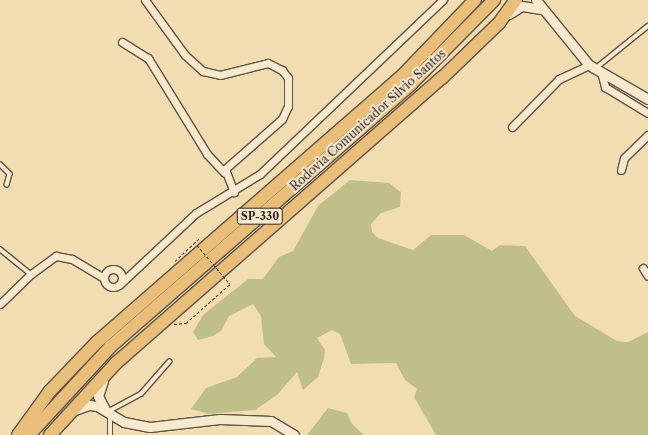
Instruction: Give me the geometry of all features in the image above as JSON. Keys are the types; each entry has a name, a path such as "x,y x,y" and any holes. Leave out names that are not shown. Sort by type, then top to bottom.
{"highway":[{"path":"441,38 465,0"},
{"name":"Rodovia Comunicador Silvio Santos","path":"18,435 50,391 121,320 322,148 441,38 475,0"},
{"name":"Rodovia Comunicador Silvio Santos","path":"29,435 111,346 411,84 494,0"},
{"path":"50,435 62,420 116,363 337,173 499,23 516,0"},
{"path":"11,435 50,391"}],"street":[{"path":"145,0 185,55 203,71 220,75 268,63 282,70 288,78 288,100 282,119 233,159 224,172"},
{"path":"0,304 48,259 64,256 104,278 108,286 119,285 136,271 196,213 234,192 260,174 443,0"},
{"path":"536,0 541,9 595,68 605,87 648,113"},
{"path":"499,23 522,6 541,9"},
{"path":"122,42 148,58 207,154 224,172 234,192"},
{"path":"512,127 559,79 595,68 648,99"},
{"path":"620,170 624,158 648,135"},
{"path":"643,268 648,276"},
{"path":"104,278 110,269 119,271 136,271"},
{"path":"119,271 122,276 119,285"},
{"path":"108,413 98,391 116,363"},
{"path":"62,420 89,405 136,426 150,427 220,419 271,421 294,435"}],"lane":[{"path":"595,68 648,26"},
{"path":"0,164 10,174 7,184"},
{"path":"0,249 31,274"},
{"path":"110,435 108,413 141,394 169,362"}],"path":[{"path":"165,321 178,325 186,323 230,284 197,245"}],"green space":[{"path":"350,180 389,183 401,192 400,207 381,213 371,224 372,232 378,238 413,250 431,235 464,235 492,251 500,245 525,246 575,316 617,341 628,342 648,332 648,435 436,435 414,397 417,389 405,380 396,363 351,364 340,334 332,330 317,338 325,350 324,358 318,377 303,390 297,372 277,395 255,410 209,414 191,409 206,388 237,377 257,358 276,357 264,344 261,316 253,304 229,316 221,331 213,336 198,340 193,332 203,315 248,279 263,279 279,257 293,251 318,206"},
{"path":"328,408 347,413 352,424 364,435 307,435"}]}
